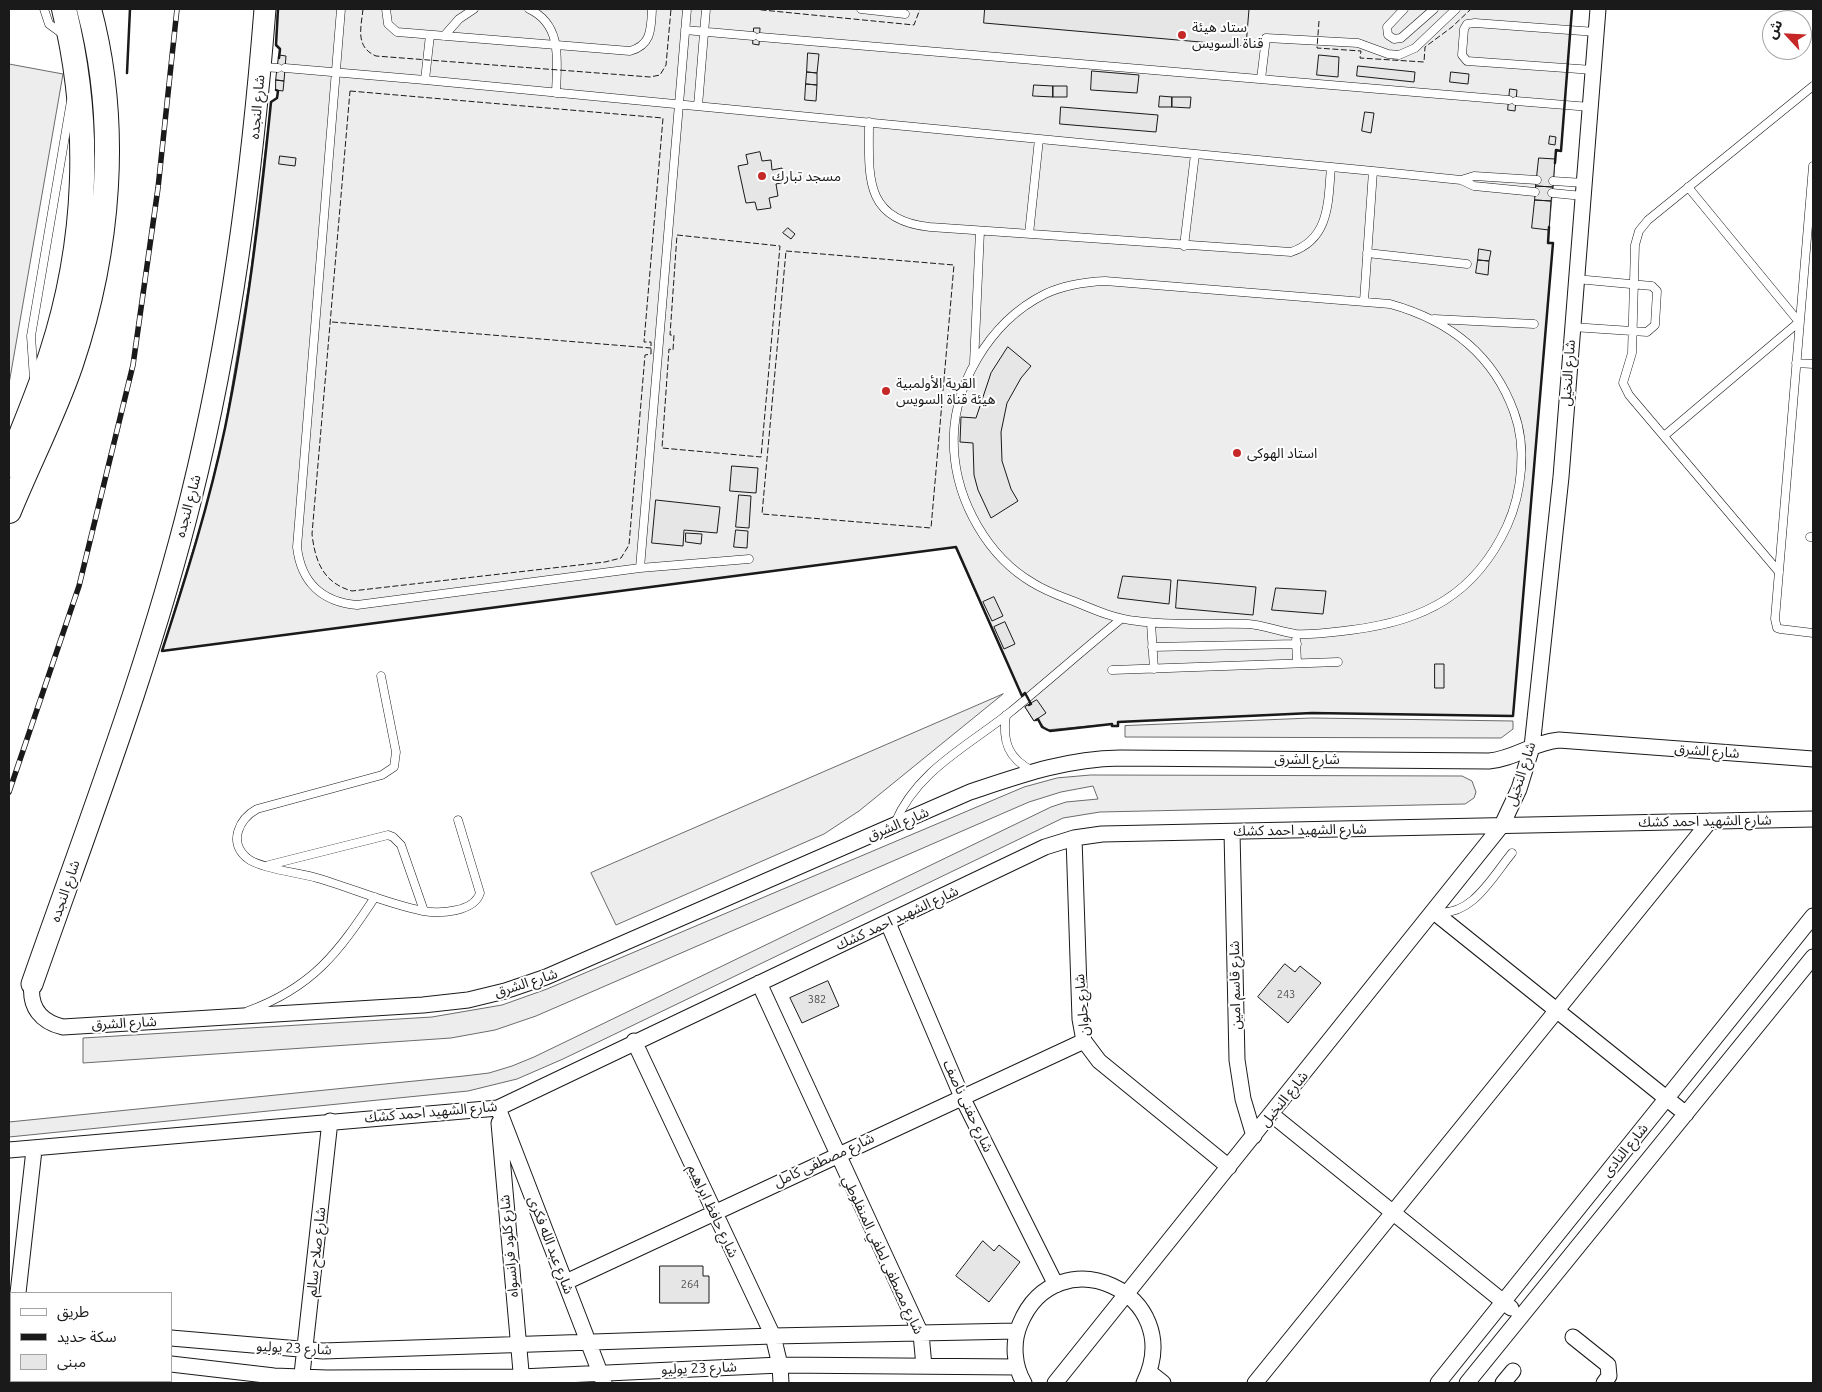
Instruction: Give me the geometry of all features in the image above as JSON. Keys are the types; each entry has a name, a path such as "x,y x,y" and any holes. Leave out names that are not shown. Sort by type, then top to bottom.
{"main road":[{"path":"9,511 12,476 36,394 62,318 78,239 83,158 78,78 64,9"},
{"path":"12,476 70,366 82,328 99,251 105,191 106,132 98,53 89,9"}],"street":[{"name":"شارع النجده","path":"32,984 131,699 190,500 210,414 242,240 253,152 275,68 265,9"},
{"name":"شارع النخيل","path":"1055,1383 1502,825 1519,789 1532,747 1560,477 1598,9"},
{"name":"شارع الشرق","path":"32,984 32,999 37,1012 48,1022 63,1027 422,1005 468,1000 505,991 587,961 970,792 1033,771 1076,761 1112,758 1489,761 1507,758 1545,742 1559,740 1813,759"},
{"name":"شارع الشهيد احمد كشك","path":"9,1150 34,1150 330,1121 498,1108 634,1041 888,923 1045,847 1074,838 1102,834 1813,819"},
{"path":"1255,1383 1710,821"},
{"name":"شارع قاسم امين","path":"1232,832 1237,1060 1242,1099 1254,1136"},
{"name":"شارع حلوان","path":"1074,838 1080,1019 1084,1041 1099,1061 1229,1167"},
{"path":"1434,912 1686,1114"},
{"name":"شارع النادى","path":"1438,1383 1813,916"},
{"name":"شارع حفنى ناصف","path":"888,923 962,1098 1056,1285"},
{"name":"شارع النادى","path":"1467,1383 1520,1315 1813,957"},
{"name":"شارع مصطفى لطفي المنفلوطي","path":"759,983 836,1155 921,1334 924,1366"},
{"name":"شارع حافظ ابراهيم","path":"634,1041 773,1336 780,1365 781,1383"},
{"name":"شارع مصطفى كامل","path":"566,1282 1084,1041"},
{"name":"شارع عبد الله فكرى","path":"498,1108 602,1378"},
{"name":"شارع كلود فرانسواه","path":"498,1108 517,1345 522,1380"},
{"path":"1271,1114 1520,1315"},
{"name":"شارع صلاح سالم","path":"301,1380 330,1121"},
{"path":"18,1292 34,1150"},
{"path":"1024,1383 1017,1367 1015,1349 1017,1331 1025,1312 1034,1301 1056,1285 1074,1280 1093,1279 1111,1284 1127,1294 1139,1306 1148,1321 1152,1338 1153,1355 1146,1378 1163,1383"},
{"name":"شارع 23 يوليو","path":"172,1338 304,1351 773,1336 1017,1331"},
{"path":"1573,1337 1608,1365 1609,1376 1604,1383"},
{"name":"شارع 23 يوليو","path":"172,1364 301,1380 602,1378 780,1365 1017,1367"},
{"path":"1503,1383 1513,1371"}],"lane":[{"path":"44,9 53,29 71,36"},
{"path":"341,9 298,547 304,574 314,588 329,599 343,604 357,605 640,568 750,559"},
{"path":"386,9 385,18 397,32 625,51 636,50 648,39 652,9"},
{"path":"444,36 459,19 474,9"},
{"path":"529,9 549,25 557,45 556,92"},
{"path":"640,568 687,9"},
{"path":"698,106 706,9"},
{"path":"861,9 906,14"},
{"path":"1404,9 1387,27 1388,35 1394,39 1402,38 1434,9"},
{"path":"1262,79 1266,38 1358,43 1399,56 1414,48 1456,9"},
{"path":"1593,70 1467,61 1462,55 1464,32 1467,24 1596,32"},
{"path":"685,30 1590,107"},
{"path":"426,80 430,35"},
{"path":"275,68 556,92 1373,171 1461,180 1474,186 1536,192"},
{"path":"1779,572 1629,395 1623,383 1631,358 1636,245 1639,230 1648,220 1813,86"},
{"path":"869,122 870,185 883,208 893,217 917,226 1282,253 1300,249 1315,238 1324,222 1331,167"},
{"path":"1029,234 1039,139"},
{"path":"1184,246 1195,154"},
{"path":"1813,166 1775,619 1777,628 1784,631 1813,633"},
{"path":"1364,301 1373,171"},
{"path":"1461,180 1474,176 1537,180"},
{"path":"1553,181 1583,190"},
{"path":"1688,187 1799,322"},
{"path":"1552,193 1583,190"},
{"path":"974,365 980,231"},
{"path":"1367,253 1467,264"},
{"path":"1572,327 1647,332 1654,327 1657,292 1652,286 1634,283 1576,279"},
{"path":"1085,282 1125,282 1364,301 1398,306 1432,318 1460,336 1480,353 1496,374 1508,397 1517,421 1520,472 1517,496 1510,520 1487,562 1453,596 1432,609 1405,619 1377,626 1296,634 1251,624 1151,623 1121,619 1051,592 1019,574 993,548 971,513 957,472 954,428 964,385 974,365 1000,329 1030,303 1047,293 1085,282"},
{"path":"1432,318 1534,324"},
{"path":"1664,436 1799,322"},
{"path":"1796,363 1813,364"},
{"path":"895,825 900,810 920,782 1006,715 1121,619"},
{"path":"1151,623 1154,669"},
{"path":"1296,634 1297,663"},
{"path":"1152,647 1296,644"},
{"path":"1112,670 1338,662"},
{"path":"381,676 396,752 394,766 382,775 257,809 248,814 241,822 238,831 238,842 241,852 248,859 266,866 318,878 424,911 446,911 470,906 478,899 480,887 458,820"},
{"path":"1006,715 1004,738 1008,749 1014,758 1033,771"},
{"path":"266,866 388,835 401,845 424,911"},
{"path":"1434,912 1448,913 1468,906 1512,854"},
{"path":"232,1017 271,1003 317,972 337,952 375,897"}],"shaded area":[{"name":"القرية الأولمبية هيئة قناة السويس","path":"278,9 1572,9 1561,151 1556,151 1549,230 1548,242 1553,243 1513,716 1312,713 1118,722 1118,726 1112,726 1111,724 1046,730 1038,719 1034,721 1025,707 1030,704 1025,694 1022,696 955,547 162,651 206,507 225,428 250,277 271,102 277,98 278,91 276,90 280,49 276,45"},
{"path":"9,64 63,74 9,384"},
{"path":"1003,694 859,811 824,834 616,925 591,873"},
{"path":"1312,718 1513,721 1513,729 1501,738 1125,737 1125,726"},
{"path":"1091,775 1462,776 1472,781 1476,792 1474,798 1465,804 1100,812 1063,818 563,1059 517,1079 468,1091 9,1137 9,1122 464,1076 489,1073 512,1066 1051,807 1066,802 1098,799 1093,786 1061,792 1029,802 536,1016 495,1030 451,1038 83,1063 83,1038 432,1017 502,1005 547,989 1024,787 1057,778"}],"building":[{"name":"ستاد هيئة قناة السويس","path":"985,9 1249,9 1246,46 984,23"},
{"path":"754,28 760,28 759,45 753,44"},
{"path":"808,53 819,54 817,73 807,72"},
{"path":"279,55 286,56 284,81 276,80"},
{"path":"1319,55 1339,57 1338,77 1317,75"},
{"path":"1358,66 1415,72 1414,82 1357,76"},
{"path":"1092,71 1139,75 1137,93 1091,90"},
{"path":"807,72 817,73 817,85 806,84"},
{"path":"1451,72 1469,74 1468,84 1450,82"},
{"path":"276,80 284,81 283,91 276,90"},
{"path":"806,84 817,85 816,101 805,100"},
{"path":"1034,85 1053,86 1053,97 1033,96"},
{"path":"1053,86 1067,86 1067,97 1053,97"},
{"path":"1510,89 1517,90 1515,111 1508,110"},
{"path":"1160,96 1172,97 1172,107 1159,107"},
{"path":"1172,97 1191,97 1190,108 1172,107"},
{"path":"1061,107 1158,115 1156,132 1060,124"},
{"path":"1365,112 1374,113 1371,133 1362,131"},
{"path":"1550,136 1556,137 1555,145 1549,144"},
{"name":"مسجد تبارك","path":"760,152 762,161 771,160 772,170 782,168 785,182 776,184 778,196 769,198 771,208 757,210 755,202 746,203 738,166 748,164 746,155"},
{"path":"280,156 296,158 295,166 279,164"},
{"path":"1539,158 1555,159 1553,187 1536,186"},
{"path":"1536,186 1553,187 1551,201 1535,200"},
{"path":"1535,200 1551,201 1549,230 1532,228"},
{"path":"788,228 795,234 791,239 783,233"},
{"path":"1479,249 1491,251 1489,261 1478,260"},
{"path":"1478,260 1489,261 1488,275 1476,273"},
{"path":"1008,347 1031,366 1021,378 1007,403 1001,432 1002,461 1011,489 1018,501 991,518 978,490 974,475 973,443 960,442 961,417 976,418 991,373"},
{"path":"732,466 758,468 756,493 730,491"},
{"path":"739,495 751,496 749,528 736,527"},
{"path":"656,500 720,507 717,533 684,530 683,546 652,543"},
{"path":"736,530 748,531 747,548 734,547"},
{"path":"686,533 702,534 701,544 686,542"},
{"path":"1123,576 1171,580 1169,604 1118,598"},
{"path":"1178,580 1256,587 1253,615 1176,608"},
{"path":"1276,588 1326,591 1323,614 1272,610"},
{"path":"994,597 1003,616 992,621 983,602"},
{"path":"1005,622 1015,644 1004,649 994,627"},
{"path":"1435,664 1444,664 1444,688 1435,688"},
{"path":"1037,700 1046,713 1034,721 1025,707"},
{"path":"1285,964 1295,972 1300,966 1321,983 1288,1023 1258,997"},
{"path":"828,981 839,1006 802,1023 790,998"},
{"path":"983,1241 994,1251 999,1245 1020,1262 989,1302 956,1276"},
{"path":"660,1266 703,1266 703,1276 709,1276 709,1303 660,1303"}],"railway":[{"path":"9,792 79,586 133,365 158,188 177,9"}],"fence":[{"path":"363,9 362,42 365,48 376,56 650,77 660,75 666,65 671,9"},
{"path":"752,9 914,25 920,9"},
{"path":"1319,21 1317,48 1361,51 1360,58 1424,62 1425,47 1452,27 1471,9"},
{"path":"350,91 663,118 644,342 651,342 651,354 645,355 629,545 621,558 605,562 352,591 334,583 322,570 315,553 312,534 350,91"},
{"path":"677,235 780,246 761,457 662,448 669,349 673,350 674,335 670,335 677,235"},
{"path":"786,251 954,265 931,528 762,514 786,251"},
{"path":"332,322 651,348"}],"wall":[{"path":"127,73 130,9"},
{"path":"278,9 276,45 280,49 279,58"},
{"path":"1555,163 1556,150 1561,151 1572,9"},
{"path":"276,90 278,91 277,98 271,102 252,266 225,428 204,512 162,651 956,547 1022,696 1025,693 1031,704 1029,705"},
{"path":"1036,720 1038,719 1042,727 1050,731 1112,724 1112,726 1118,726 1118,722 1312,713 1513,716 1553,243 1548,243 1549,227"}],"place":[{"name":"ستاد هيئة قناة السويس","path":"1182,35"},
{"name":"مسجد تبارك","path":"762,176"},
{"name":"القرية الأولمبية هيئة قناة السويس","path":"886,391"},
{"name":"استاد الهوكى","path":"1237,453"}]}
